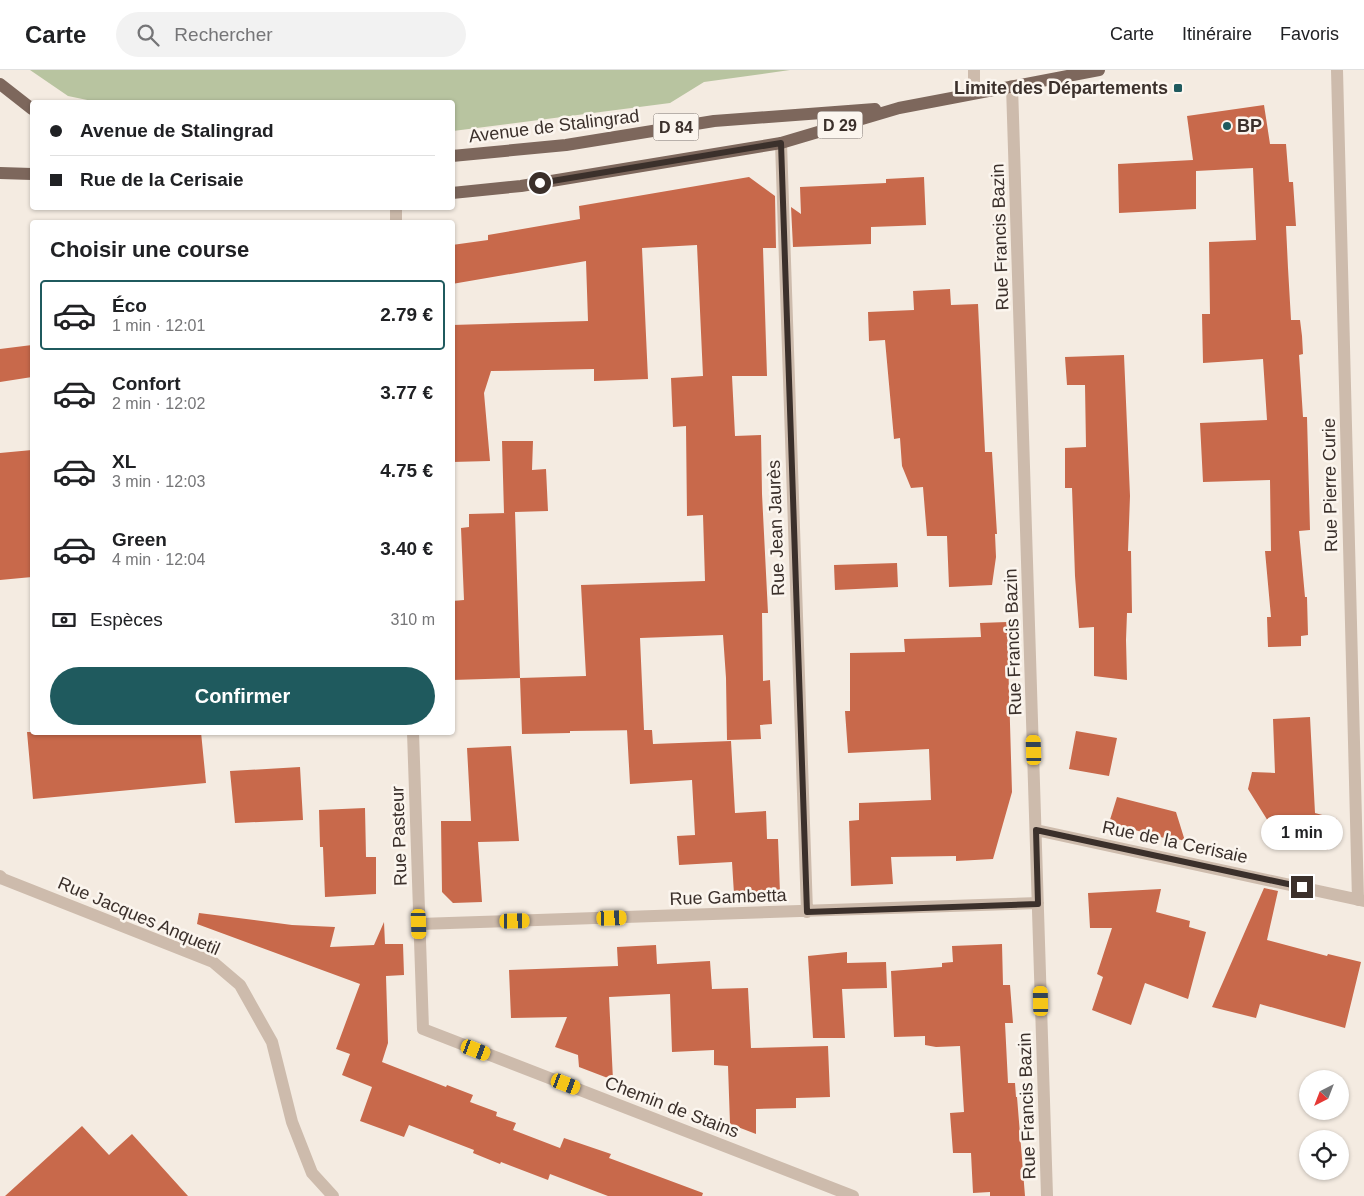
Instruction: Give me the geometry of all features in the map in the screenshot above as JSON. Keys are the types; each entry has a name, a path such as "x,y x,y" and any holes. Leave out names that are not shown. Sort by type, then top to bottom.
{"main road":[{"name":"Avenue de Stalingrad","path":"455,192 522,186 781,143 900,108 1099,70"},
{"path":"0,84 30,107"},
{"name":"Avenue de Stalingrad","path":"455,156 566,145 714,121 900,108"},
{"path":"0,173 30,174"}],"street":[{"path":"974,70 974,93"},
{"name":"Rue Pierre Curie","path":"1337,70 1361,900"},
{"name":"Rue Francis Bazin","path":"1012,86 1047,1196"},
{"name":"Rue Jean Jaurès","path":"781,143 807,912"},
{"name":"Rue Pasteur","path":"413,735 423,1029"},
{"name":"Rue de la Cerisaie","path":"1036,830 1361,900"},
{"name":"Rue Jacques Anquetil","path":"0,876 3,879 213,962 240,985 272,1042 292,1122 312,1173 333,1196"},
{"name":"Rue Gambetta","path":"419,924 1038,904"},
{"name":"Chemin de Stains","path":"423,1029 853,1196"}],"green space":[{"path":"30,70 790,70 704,82 670,103 455,131 455,100 87,100 68,96"}],"building":[{"path":"1264,105 1270,144 1286,144 1289,182 1293,182 1296,226 1286,226 1288,268 1291,320 1300,320 1302,336 1303,354 1299,355 1303,417 1307,417 1310,530 1299,531 1305,597 1307,597 1308,635 1301,636 1301,646 1268,647 1267,617 1271,617 1265,551 1271,551 1270,480 1203,482 1200,423 1267,420 1263,359 1203,363 1202,314 1210,314 1209,242 1256,240 1253,168 1196,171 1196,209 1119,213 1118,164 1193,160 1187,116"},
{"path":"749,177 775,196 776,248 763,248 767,376 732,376 735,436 761,435 768,613 762,613 763,681 770,680 772,724 760,725 761,739 727,740 723,635 640,638 644,730 522,734 520,678 586,676 581,585 705,581 703,515 687,516 686,426 673,427 671,378 703,376 697,245 642,248 648,379 594,381 594,369 491,371 484,393 490,461 455,462 455,325 588,321 586,261 455,283 455,245 488,240 488,235 580,219 579,206"},
{"path":"924,177 926,225 871,227 871,244 793,247 791,207 801,214 800,187 886,183 886,179"},
{"path":"950,289 951,305 978,304 985,452 992,452 997,534 995,534 996,557 992,585 949,587 947,536 927,536 923,487 911,488 902,466 900,438 894,439 885,340 869,341 868,312 914,310 913,291"},
{"path":"30,345 30,377 0,382 0,349"},
{"path":"1124,355 1130,496 1128,551 1131,551 1132,613 1127,613 1127,680 1094,676 1094,627 1079,628 1072,488 1065,488 1065,448 1086,447 1085,385 1067,385 1065,357"},
{"path":"502,441 533,441 532,470 546,469 548,511 515,512 520,678 455,680 455,601 464,600 461,528 469,527 469,514 507,513 504,513"},
{"path":"30,450 30,577 0,580 0,453"},
{"path":"897,563 898,587 835,590 834,565"},
{"path":"1007,622 1012,792 993,859 956,861 956,856 891,857 893,884 851,886 849,821 859,820 859,803 931,800 929,749 848,753 845,711 850,711 850,653 905,652 904,639 981,637 980,623"},
{"path":"1310,717 1315,813 1337,819 1328,850 1278,837 1248,789 1252,772 1275,773 1273,719"},
{"path":"627,730 652,730 653,744 731,741 735,813 766,811 767,839 778,839 780,893 734,894 732,862 679,865 677,836 695,835 692,780 630,784"},
{"path":"1076,731 1117,738 1109,776 1069,769"},
{"path":"27,732 30,732 30,735 201,735 206,783 33,799"},
{"path":"511,746 519,841 478,842 482,902 453,903 442,892 441,821 471,821 467,748"},
{"path":"300,767 303,820 235,823 230,771"},
{"path":"1117,797 1176,812 1185,841 1170,837 1168,839 1109,823"},
{"path":"365,808 366,857 376,857 376,894 325,897 323,847 320,847 319,810"},
{"path":"1264,888 1278,891 1267,940 1327,956 1328,954 1361,962 1345,1028 1260,1004 1256,1018 1212,1007"},
{"path":"1161,889 1156,912 1190,921 1189,927 1206,932 1188,999 1145,983 1131,1025 1092,1010 1103,977 1097,974 1112,928 1090,928 1088,893"},
{"path":"199,913 292,925 335,927 330,947 374,945 384,922 385,944 403,944 404,975 386,976 388,1043 382,1062 446,1087 447,1085 473,1095 470,1102 497,1112 496,1116 516,1123 513,1130 560,1148 564,1138 611,1154 609,1158 703,1193 702,1196 608,1196 550,1174 548,1180 501,1162 500,1164 473,1153 474,1150 409,1125 404,1137 360,1121 372,1087 342,1075 350,1054 336,1049 360,984 197,924"},
{"path":"1002,944 1003,985 1010,985 1013,1023 1005,1023 1008,1083 1015,1083 1025,1196 990,1196 990,1192 973,1193 971,1153 953,1153 950,1113 964,1112 960,1046 936,1047 925,1045 925,1036 894,1037 891,971 942,967 942,963 953,962 952,946"},
{"path":"656,945 657,964 710,961 712,989 748,988 751,1048 828,1046 830,1097 796,1098 796,1108 756,1109 756,1134 730,1124 728,1066 714,1065 714,1050 672,1052 670,994 609,997 613,1080 579,1067 578,1055 555,1047 567,1017 511,1018 509,970 618,966 617,947"},
{"path":"847,952 847,963 886,962 887,988 842,989 845,1038 813,1038 808,956"},
{"path":"82,1126 109,1155 132,1134 188,1196 5,1196"}],"place":[{"name":"Limite des Départements","path":"1178,88"},
{"name":"BP","path":"1227,126"}],"route":[{"path":"540,183 781,143 807,912 1038,904 1036,830 1302,887"}]}
